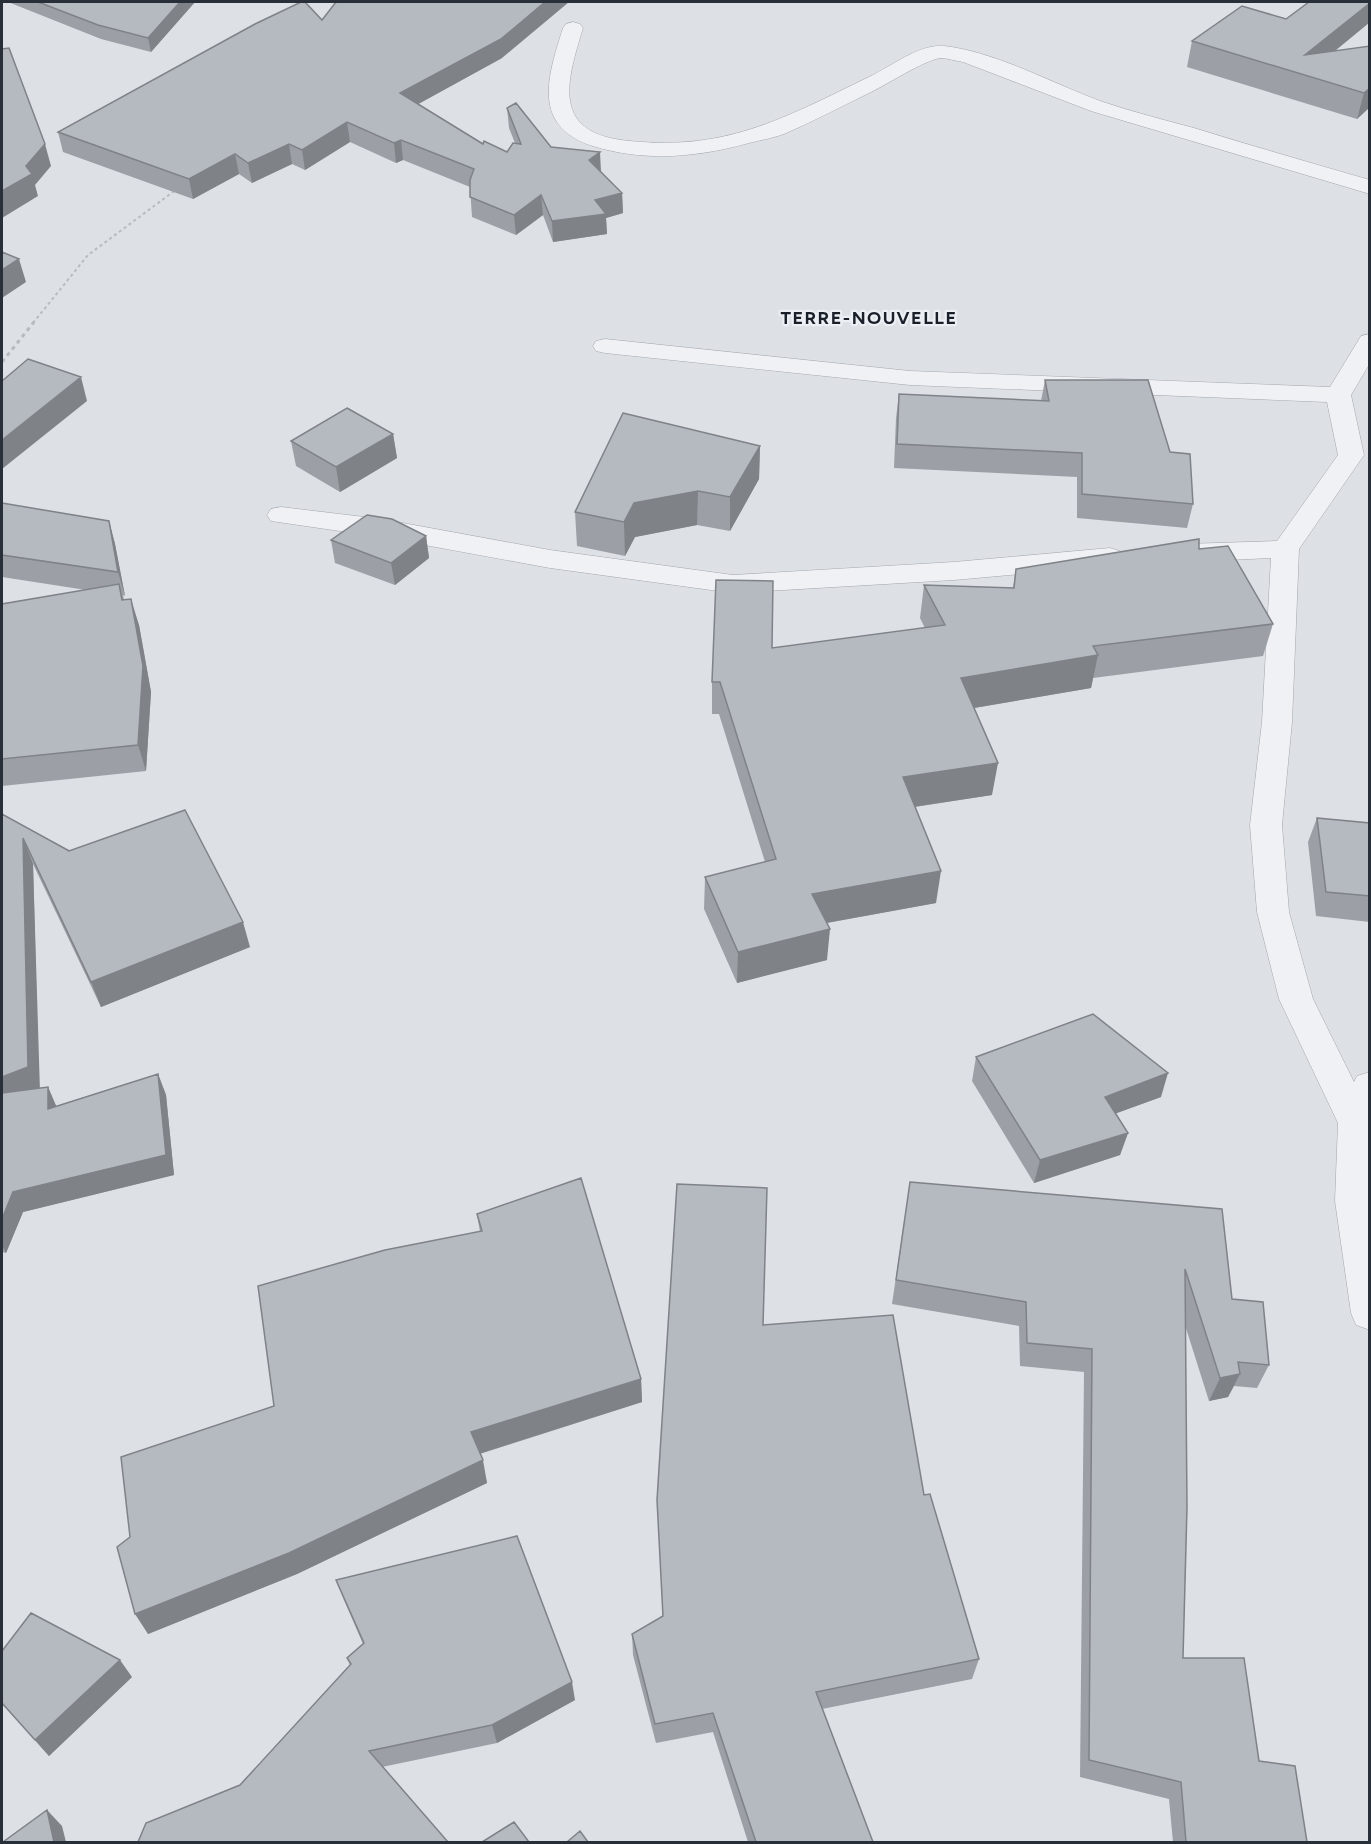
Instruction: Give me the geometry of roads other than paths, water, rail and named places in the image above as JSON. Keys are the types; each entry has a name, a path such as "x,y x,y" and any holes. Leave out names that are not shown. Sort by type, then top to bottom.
{"street":[{"path":"573,28 561,66 557,97 567,122 585,137 612,145 658,151 706,148 775,130 898,71 919,58 941,52 968,57 1098,107 1370,187"},
{"path":"1356,1123 1296,999 1273,912 1266,825 1277,722 1286,549 1351,455 1338,395 1370,341"},
{"path":"605,346 910,378 1338,395"},
{"path":"281,515 381,528 550,560 733,584 954,571 1144,554 1286,549"},
{"path":"1370,1086 1356,1123 1354,1202 1370,1313"}],"district":[{"name":"TERRE-NOUVELLE","path":"869,318"}]}
